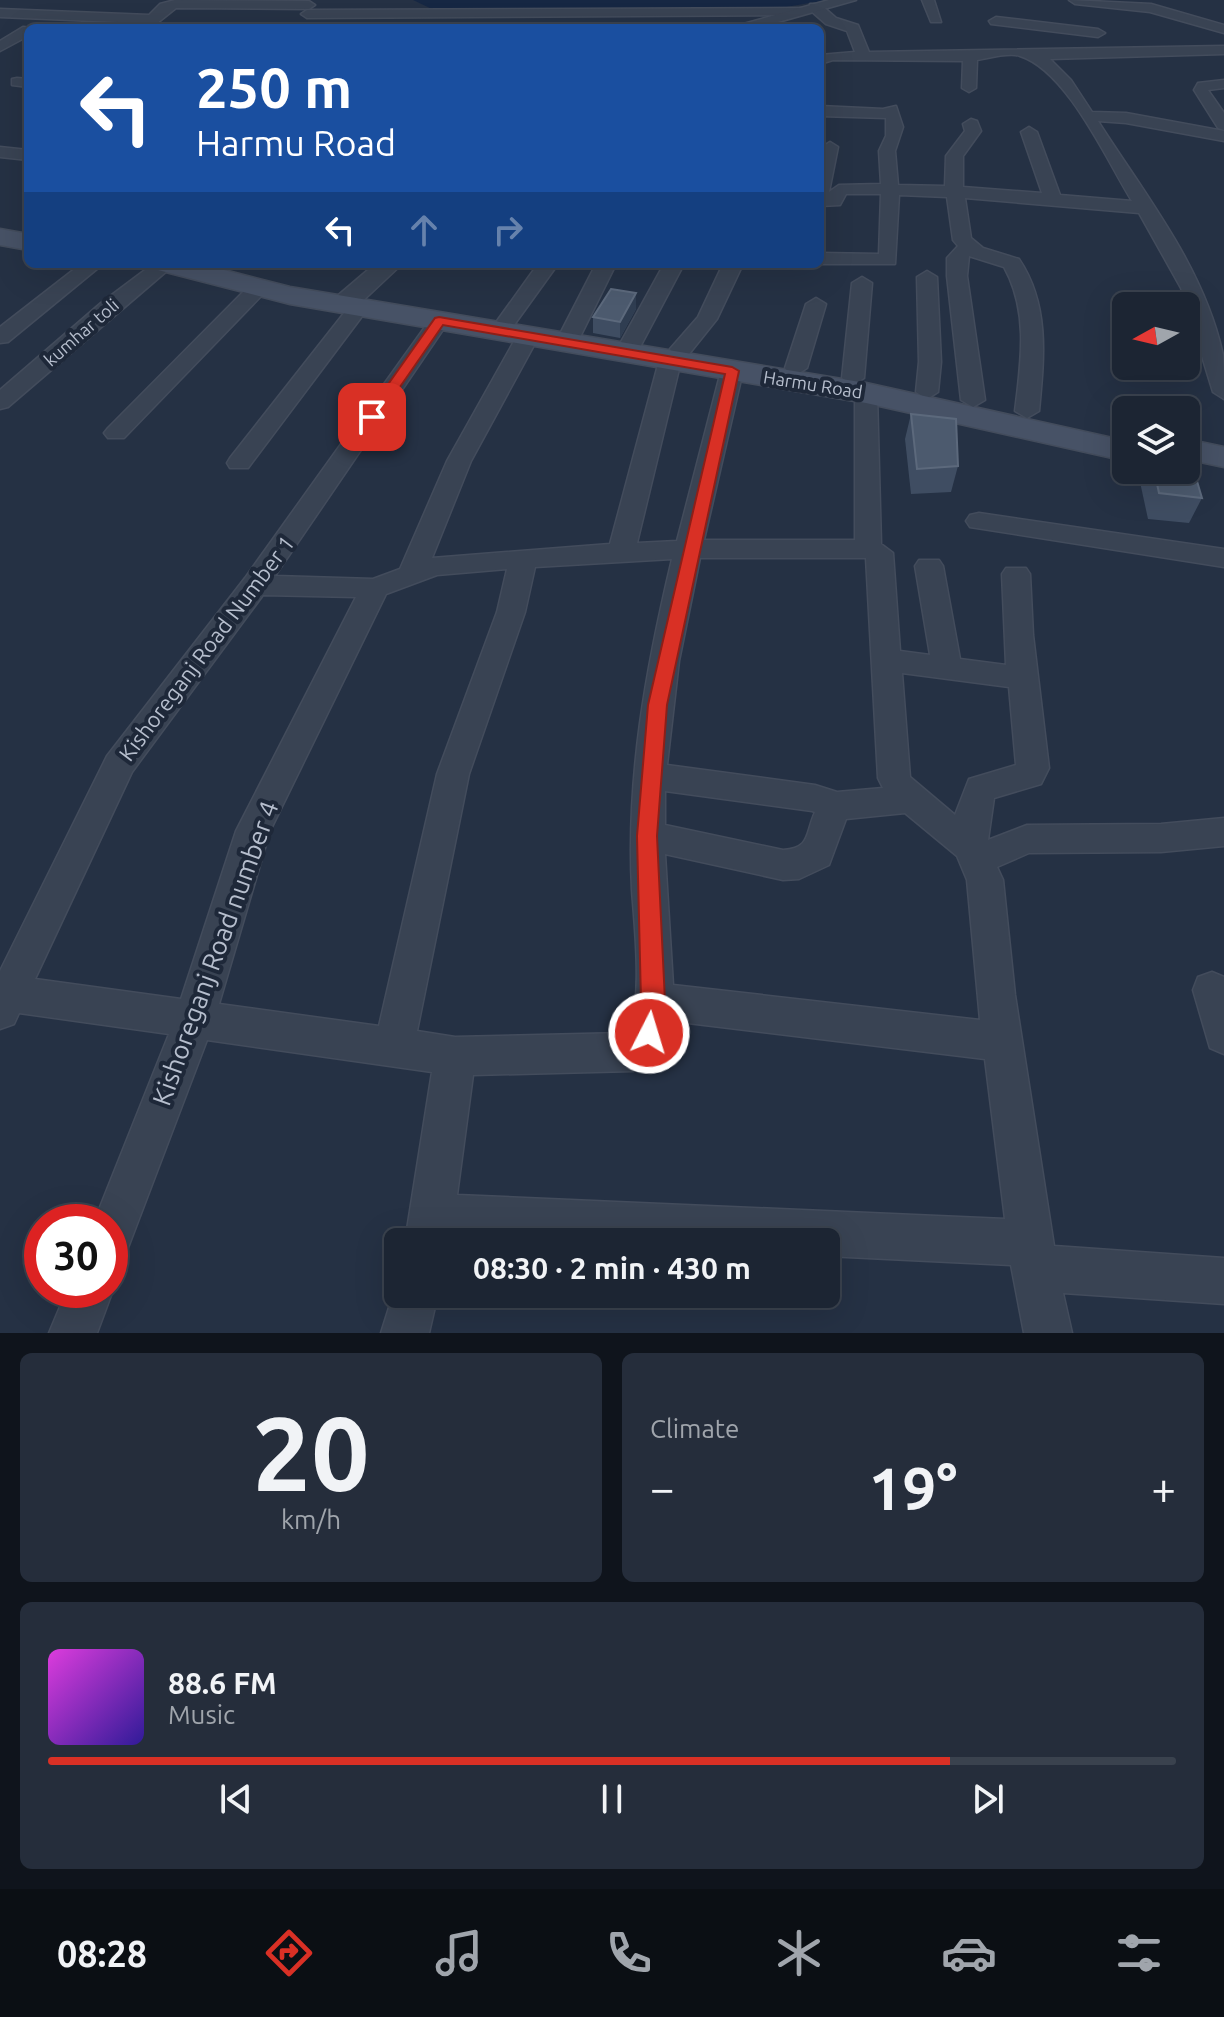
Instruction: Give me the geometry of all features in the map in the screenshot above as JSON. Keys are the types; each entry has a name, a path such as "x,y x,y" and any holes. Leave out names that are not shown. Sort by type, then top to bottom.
{"main road":[{"name":"Harmu Road","path":"183,268 259,287 675,355 796,368 1112,448"},
{"name":"Harmu Road","path":"243,268 353,301 439,321 572,332 632,342 732,371 927,392 1112,432"},
{"path":"1200,452 1224,457"},
{"path":"1200,467 1224,472"}],"street":[{"path":"71,17 97,0"},
{"path":"768,24 807,9 848,0"},
{"path":"928,0 936,19"},
{"path":"1075,0 1151,8 1224,29"},
{"path":"0,13 147,24 175,4 309,6 426,13 807,9 835,22 850,25 864,56"},
{"path":"227,16 235,4"},
{"path":"299,24 309,6"},
{"path":"988,9 1020,51 1057,72 1146,208 1191,288 1224,392"},
{"path":"626,24 630,12"},
{"path":"425,24 426,13"},
{"path":"38,24 51,16"},
{"path":"996,21 1098,33"},
{"path":"0,47 24,33"},
{"path":"824,58 970,57 1020,51 1224,50"},
{"path":"969,88 970,57"},
{"path":"1224,84 1203,86 1201,90 1224,125"},
{"path":"824,111 892,112 896,140 887,151 890,190 888,260 824,259"},
{"path":"1088,116 1126,118 1224,136"},
{"path":"971,124 973,131 956,154 953,192 964,222 962,240 967,247 1005,259 1019,272 1034,331 1027,411"},
{"path":"1029,132 1052,198"},
{"path":"824,175 830,147"},
{"path":"0,152 24,155"},
{"path":"824,201 834,201 843,189 890,190 1052,198 1146,208"},
{"path":"1011,215 1156,225"},
{"path":"967,247 957,258 957,276 973,400"},
{"path":"0,337 88,268"},
{"name":"kumhar toli","path":"0,402 108,307 162,268"},
{"path":"239,463 353,301 386,268"},
{"path":"411,574 546,268"},
{"path":"572,332 604,268"},
{"path":"632,342 672,268"},
{"path":"621,553 675,355 707,319 731,268"},
{"path":"927,277 930,362 927,392"},
{"path":"862,283 859,386 868,549"},
{"path":"116,433 259,287"},
{"path":"796,368 816,304"},
{"name":"Kishoreganj Road Number 1","path":"3,999 119,765 255,585 439,321"},
{"path":"3,999 455,1056 633,1052 649,1033 653,1001 647,836 658,705 690,549 732,371"},
{"path":"979,521 1224,558"},
{"path":"255,585 375,588 434,566 690,549 868,549 879,553 882,559 894,778 900,789 974,853"},
{"path":"394,1048 453,774 511,612 523,558"},
{"path":"929,566 947,668"},
{"path":"1016,574 1033,768 1029,775 981,788 973,807 974,853 985,880 996,995 1033,1256 1048,1333"},
{"name":"Kishoreganj Road number 4","path":"123,1204 194,1021 253,831 375,588"},
{"path":"887,660 1024,678"},
{"path":"652,776 815,798 836,806 911,799"},
{"path":"647,836 783,865 804,865 815,858 836,806"},
{"path":"974,853 1027,839 1161,838 1224,832"},
{"path":"1212,990 1224,1035"},
{"path":"653,1001 1003,1042"},
{"path":"431,1228 455,1056"},
{"path":"840,1247 1033,1256 1224,1281"},
{"path":"73,1333 83,1308"},
{"path":"405,1333 411,1308"}],"water":[{"path":"413,0 827,0 774,9 432,9"}],"building":[{"path":"611,289 636,293 620,322 593,317"},
{"path":"911,414 956,419 958,466 917,469"},
{"path":"1157,484 1198,484 1202,498 1159,493"}],"route":[{"path":"372,417 439,321 732,371 690,549 658,705 647,836 653,1001 649,1033"}]}
